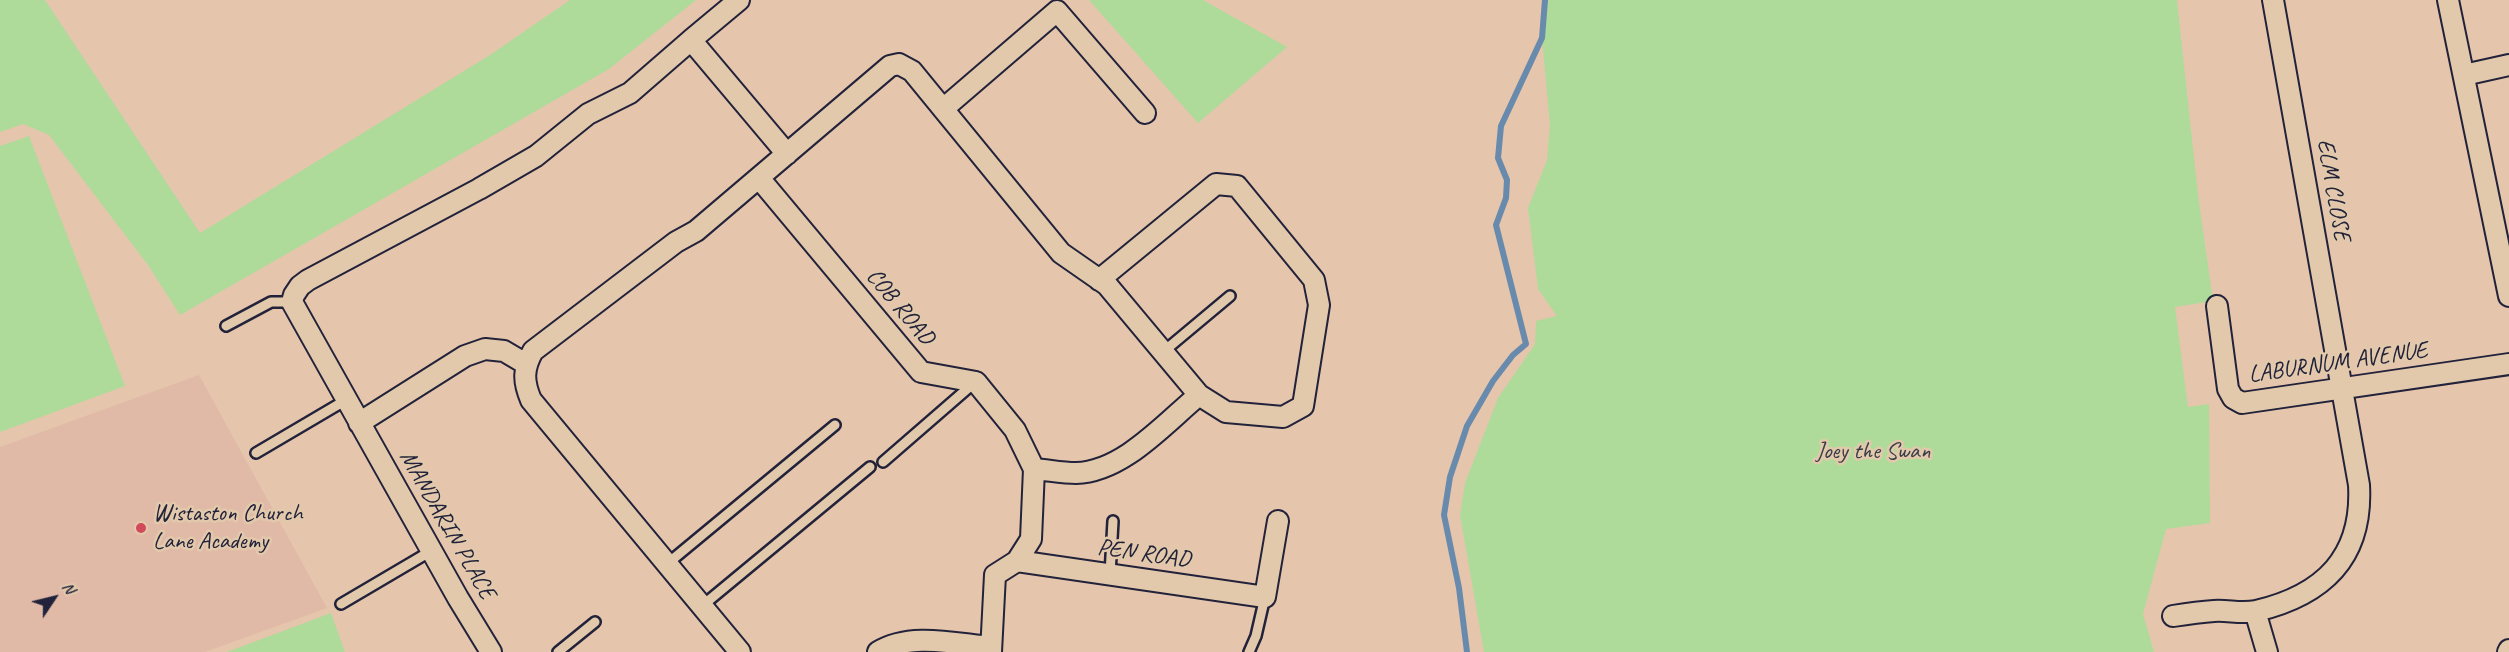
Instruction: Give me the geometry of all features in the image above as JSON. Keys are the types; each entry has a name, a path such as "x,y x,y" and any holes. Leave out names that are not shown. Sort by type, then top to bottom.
{"street":[{"path":"292,302 300,286 308,280 536,156 588,114 630,93 740,0"},
{"name":"ELM CLOSE","path":"2173,616 2216,611 2255,611 2292,598 2316,586 2341,564 2351,545 2360,513 2342,389 2273,0"},
{"path":"2448,0 2509,296"},
{"path":"943,109 1053,5 1145,113"},
{"path":"691,40 787,154"},
{"path":"740,652 531,400 524,383 526,364 532,351 676,242 696,231 890,66 899,64 912,71 1061,253 1099,280 1107,285 1199,395 1226,412 1283,417 1303,406 1318,305 1314,280 1237,186 1216,184 1099,280"},
{"path":"2464,75 2509,65"},
{"name":"COB ROAD","path":"759,178 921,372 976,382"},
{"name":"MANDARIN PLACE","path":"292,302 491,652"},
{"name":"LABURNUM AVENUE","path":"2217,306 2228,389 2242,403 2509,364"},
{"path":"359,423 465,356 485,349 504,351 526,364"},
{"path":"878,652 889,645 916,641 991,650 995,575 1017,561 1031,539 1034,469 1015,430 976,382"},
{"path":"1034,469 1077,473 1112,465 1199,395"},
{"path":"1265,597 1278,521"},
{"name":"PEN ROAD","path":"1017,561 1265,597"},
{"path":"2255,611 2267,652"}],"lane":[{"path":"1163,352 1230,296"},
{"path":"226,326 271,302 292,302"},
{"path":"883,462 976,382"},
{"path":"256,453 346,400"},
{"path":"667,564 835,425"},
{"path":"702,606 870,467"},
{"path":"1110,574 1113,521"},
{"path":"341,604 432,551"},
{"path":"1249,652 1256,636 1265,597"},
{"path":"558,652 595,622"}],"shaded area":[{"name":"Wistaston Church Lane Academy","path":"199,375 327,608 205,652 0,652 0,447"}],"green space":[{"path":"0,0 45,0 200,233 490,55 570,0 696,0 609,69 180,315 148,265 49,135 23,124 0,132"},
{"path":"1089,0 1203,0 1287,47 1198,123"},
{"name":"Joey the Swan","path":"1546,0 2177,0 2198,195 2213,301 2175,307 2188,407 2209,404 2210,523 2166,529 2143,614 2154,652 1484,652 1460,515 1465,483 1498,398 1535,344 1536,321 1557,316 1538,289 1528,208 1547,160 1550,125 1542,38"},
{"path":"29,136 125,386 0,432 0,146"},
{"path":"331,613 345,652 227,652"}],"waterway":[{"path":"1467,652 1459,588 1444,515 1450,477 1467,426 1493,381 1513,355 1526,344 1496,225 1506,198 1507,180 1498,158 1501,126 1542,38 1545,0"}],"place":[{"name":"Wistaston Church Lane Academy","path":"141,528"}]}
